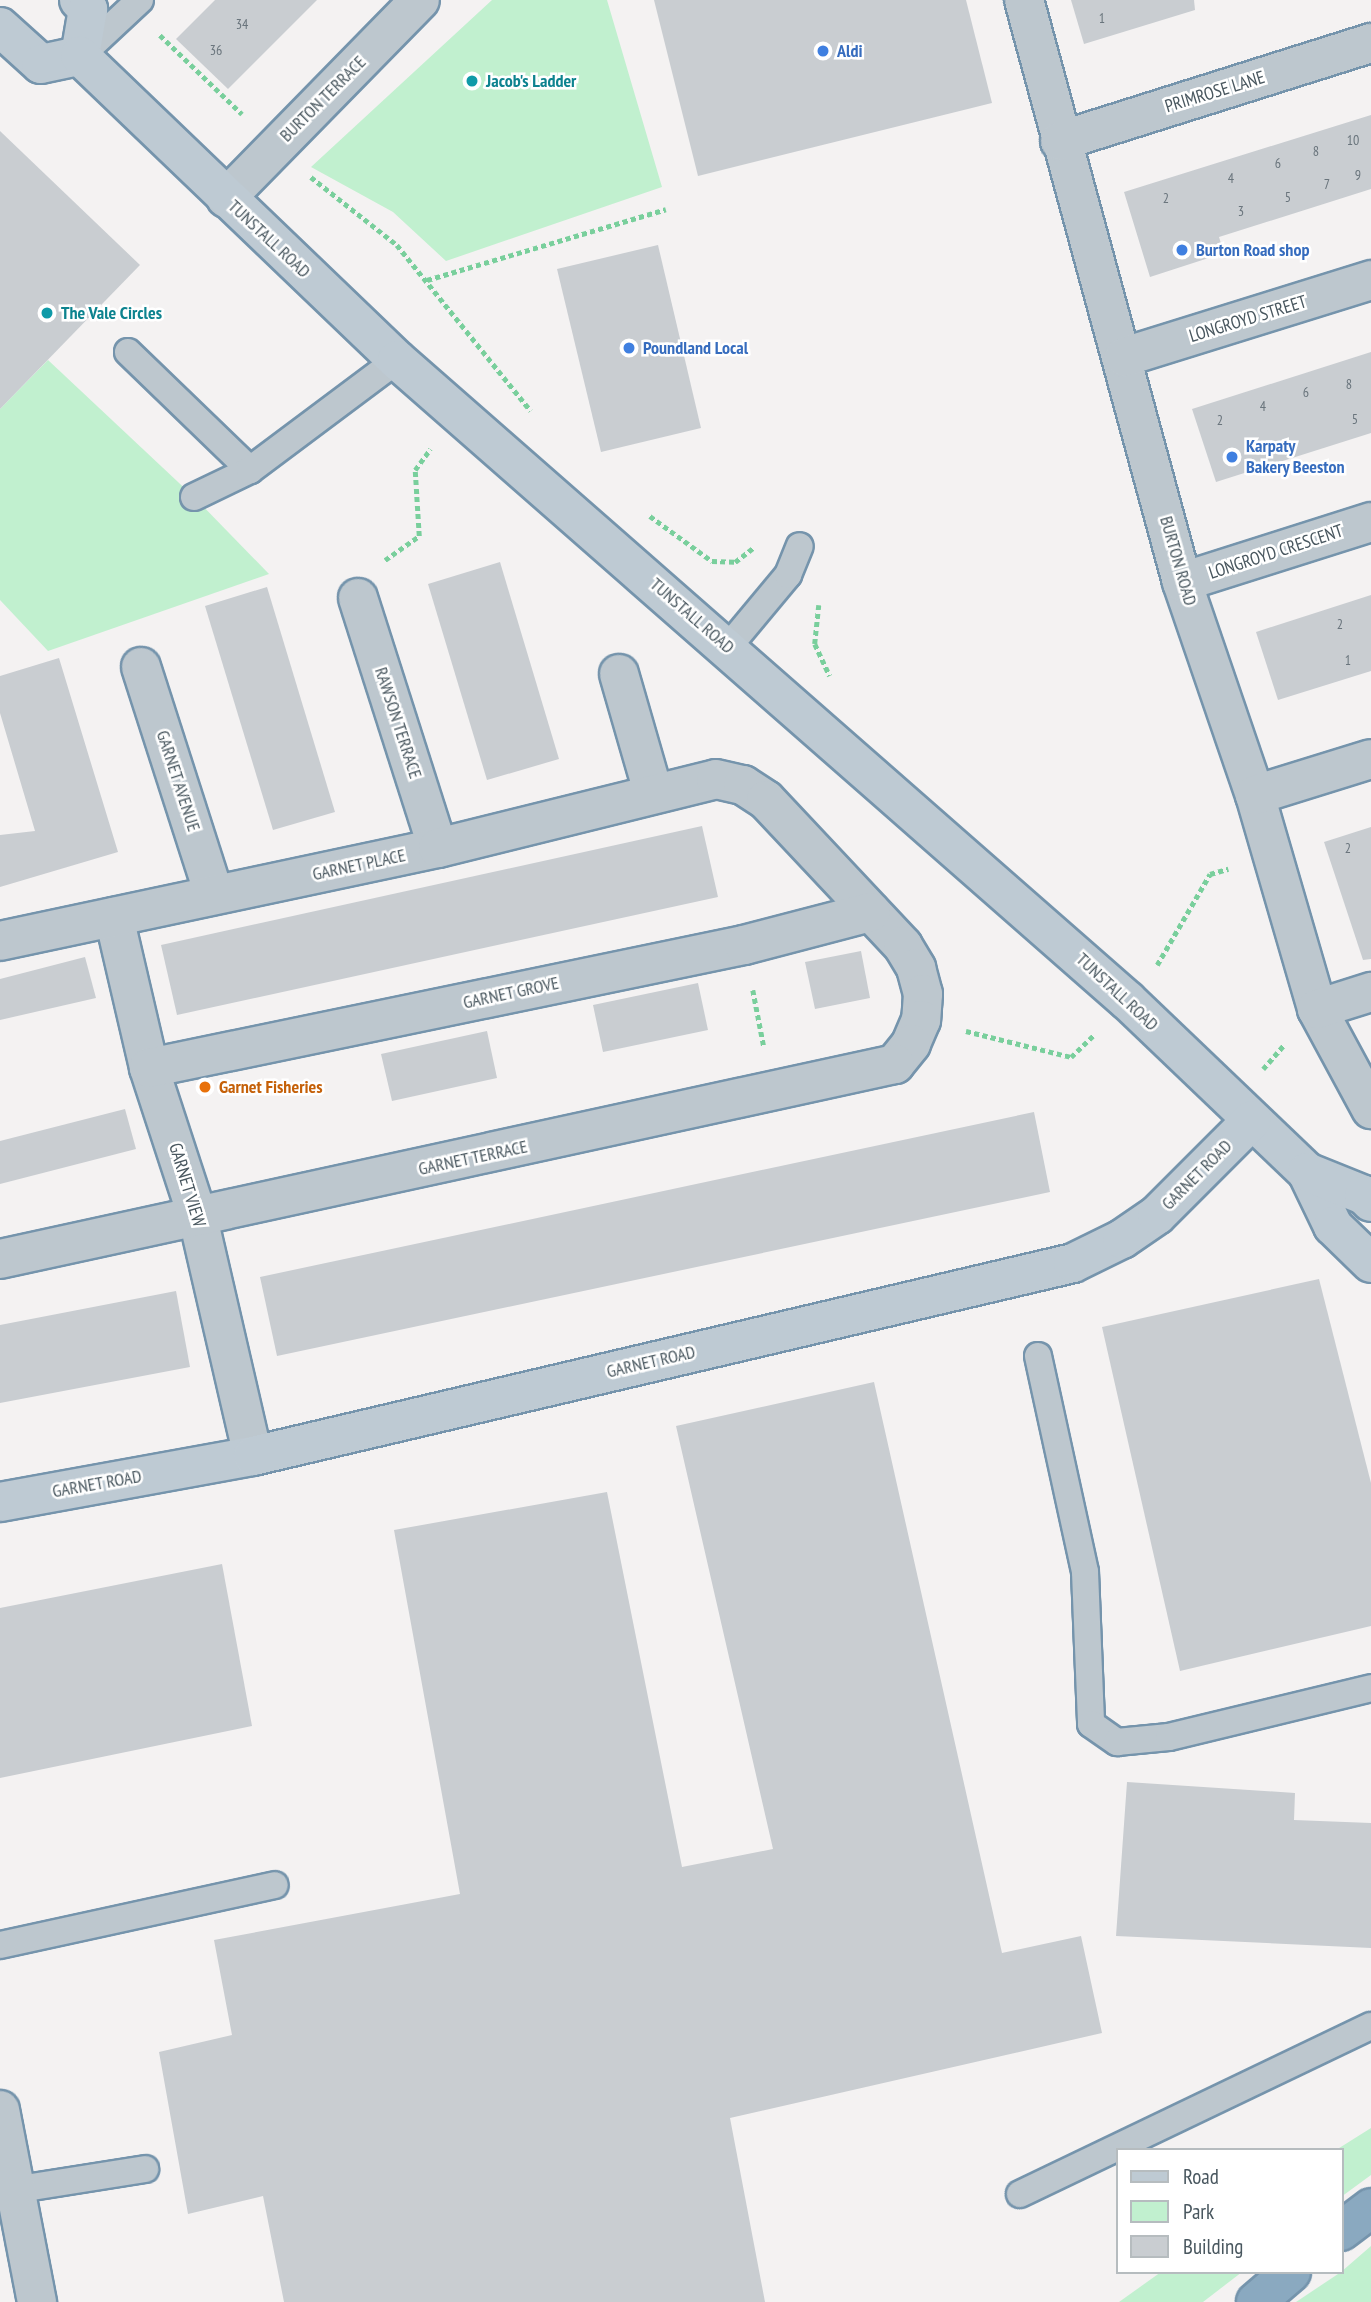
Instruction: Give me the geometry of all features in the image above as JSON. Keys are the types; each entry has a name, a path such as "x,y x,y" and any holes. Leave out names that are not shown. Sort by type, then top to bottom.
{"highway":[{"path":"1343,2229 1371,2208"},
{"path":"1256,2302 1289,2274"}],"street":[{"path":"0,27 41,64 80,56 88,9 79,0"},
{"name":"BURTON TERRACE","path":"226,198 420,0"},
{"name":"BURTON ROAD","path":"1024,0 1060,141 1124,357 1182,582 1255,795 1317,1009 1371,1109"},
{"name":"PRIMROSE LANE","path":"1060,141 1371,43"},
{"name":"TUNSTALL ROAD","path":"80,56 397,360 728,647 1112,986 1307,1172 1332,1226 1371,1263"},
{"name":"LONGROYD STREET","path":"1124,357 1371,280"},
{"name":"LONGROYD CRESCENT","path":"1182,582 1371,522"},
{"name":"RAWSON TERRACE","path":"358,598 438,848"},
{"name":"GARNET AVENUE","path":"141,667 214,894"},
{"path":"619,674 653,792"},
{"path":"1255,795 1371,759"},
{"name":"GARNET PLACE","path":"0,941 438,848 653,792 716,779 743,785 766,800 871,912"},
{"name":"GARNET GROVE","path":"149,1068 744,945 871,912"},
{"name":"GARNET TERRACE","path":"0,1259 773,1093 895,1064 911,1044 921,1020 923,994 916,968 871,912"},
{"name":"GARNET VIEW","path":"114,917 149,1068 198,1217 253,1456"},
{"path":"1317,1009 1371,992"},
{"name":"GARNET ROAD","path":"0,1502 253,1456 1073,1263 1122,1239 1157,1215 1252,1119"},
{"name":"TUNSTALL ROAD","path":"1307,1172 1364,1195 1371,1202"},
{"path":"0,2110 8,2191 37,2302"}],"lane":[{"path":"80,56 140,0"},
{"path":"128,352 250,470"},
{"path":"194,497 250,470 397,360"},
{"path":"728,647 788,575 800,546"},
{"path":"1038,1356 1085,1572 1091,1724 1117,1742 1169,1737 1371,1688"},
{"path":"0,1945 275,1885"},
{"path":"1116,2148 1371,2026"},
{"path":"1020,2194 1116,2148"},
{"path":"8,2191 145,2169"}],"path":[{"path":"427,280 666,209"},
{"path":"358,598 390,553 419,536 415,470 458,411"},
{"path":"744,945 773,1093"}],"green space":[{"path":"492,0 607,0 662,187 446,261 393,212 311,167"},
{"path":"48,360 194,497 269,574 48,651 0,600 0,409"},
{"path":"1371,2128 1371,2175 1343,2196 1343,2148 1339,2148"},
{"path":"1371,2246 1371,2302 1296,2302 1338,2274 1343,2274 1343,2270"},
{"path":"1158,2274 1239,2274 1203,2302 1119,2302"}],"building":[{"path":"215,0 317,0 228,89 176,39"},
{"name":"Aldi","path":"654,0 966,0 992,103 698,176"},
{"path":"1071,0 1194,0 1195,10 1084,44"},
{"path":"1371,115 1371,189 1219,237 1224,253 1150,277 1124,192"},
{"name":"The Vale Circles","path":"0,131 140,265 0,409"},
{"name":"Poundland Local","path":"658,245 701,428 601,452 557,269"},
{"path":"1371,352 1371,433 1216,482 1192,409"},
{"path":"500,562 559,759 487,780 428,584"},
{"path":"267,587 335,812 273,830 205,606"},
{"path":"1371,595 1371,671 1278,700 1256,632"},
{"path":"59,658 118,852 0,887 0,835 35,831 0,713 0,676"},
{"path":"702,826 718,897 177,1015 161,945"},
{"path":"1371,827 1371,959 1363,960 1324,842"},
{"path":"861,951 870,998 815,1009 805,962"},
{"path":"85,957 96,998 0,1020 0,979"},
{"path":"698,983 708,1030 603,1052 593,1005"},
{"path":"487,1031 497,1078 392,1101 381,1054"},
{"path":"125,1109 136,1149 0,1184 0,1141"},
{"path":"1034,1112 1050,1192 277,1356 260,1277"},
{"path":"1319,1279 1371,1483 1371,1626 1180,1671 1102,1327"},
{"path":"176,1291 190,1367 0,1403 0,1325"},
{"path":"874,1382 1002,1953 1081,1936 1102,2033 730,2118 765,2302 284,2302 263,2196 188,2214 159,2052 232,2035 214,1940 460,1894 394,1530 607,1492 682,1867 773,1849 676,1426"},
{"path":"222,1564 252,1726 0,1778 0,1608"},
{"path":"1127,1782 1295,1793 1294,1820 1371,1823 1371,1948 1116,1936"}],"place":[{"name":"Aldi","path":"823,51"},
{"name":"Jacob's Ladder","path":"472,81"},
{"name":"Burton Road shop","path":"1182,250"},
{"name":"The Vale Circles","path":"47,313"},
{"name":"Poundland Local","path":"629,348"},
{"name":"Karpaty Bakery Beeston","path":"1232,457"},
{"name":"Garnet Fisheries","path":"205,1087"}]}
